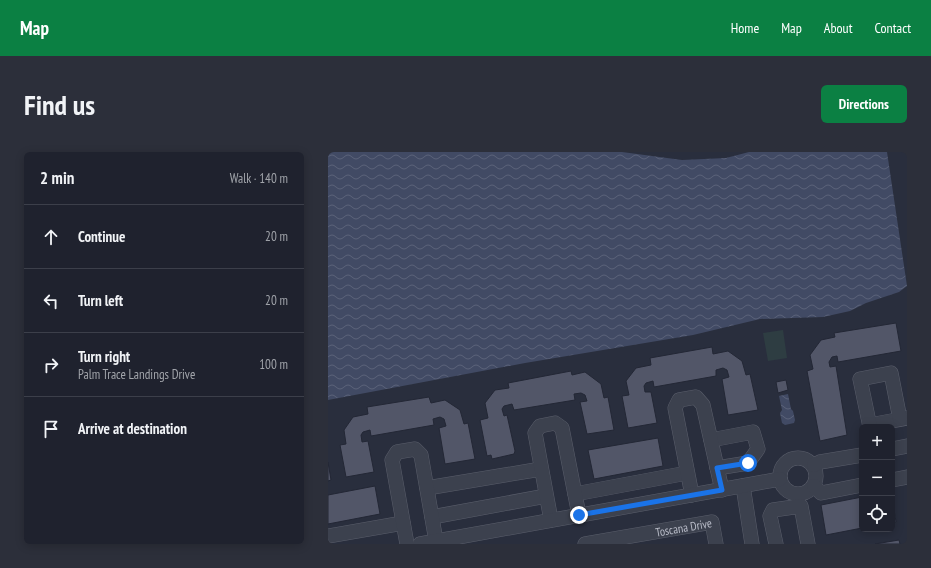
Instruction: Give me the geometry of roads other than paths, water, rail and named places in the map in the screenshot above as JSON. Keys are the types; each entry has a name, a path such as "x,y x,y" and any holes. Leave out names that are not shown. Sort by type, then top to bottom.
{"street":[{"path":"870,424 860,379 892,373 903,418 878,424"},
{"path":"692,495 675,408 680,400 696,397 703,405 722,490"},
{"path":"551,520 535,433 540,426 555,423 562,428 579,515"},
{"path":"711,440 753,432 758,449 748,463 717,468"},
{"path":"895,448 907,446"},
{"path":"407,544 392,460 397,452 415,449 421,455 436,541"},
{"path":"814,465 820,462 859,456"},
{"path":"817,489 817,472 814,465 804,458 791,459 782,467 780,479 782,485 792,493 804,493 817,489 859,485"},
{"path":"427,488 541,469"},
{"path":"575,494 687,473"},
{"path":"895,479 907,477"},
{"path":"420,544 780,479"},
{"path":"743,486 752,544"},
{"path":"776,544 770,516 773,510 800,506 817,489"},
{"path":"432,517 546,496"},
{"path":"800,506 808,544"},
{"name":"Toscana Drive","path":"586,544 712,522 716,544"},
{"path":"328,536 404,523"}],"water":[{"path":"328,152 622,152 682,160 726,158 749,152 887,152 907,286 899,292 866,303 850,311 823,317 760,319 693,335 525,363 328,400"},
{"path":"788,394 795,420 794,423 785,425 782,423 780,413 782,410 779,396"}]}
